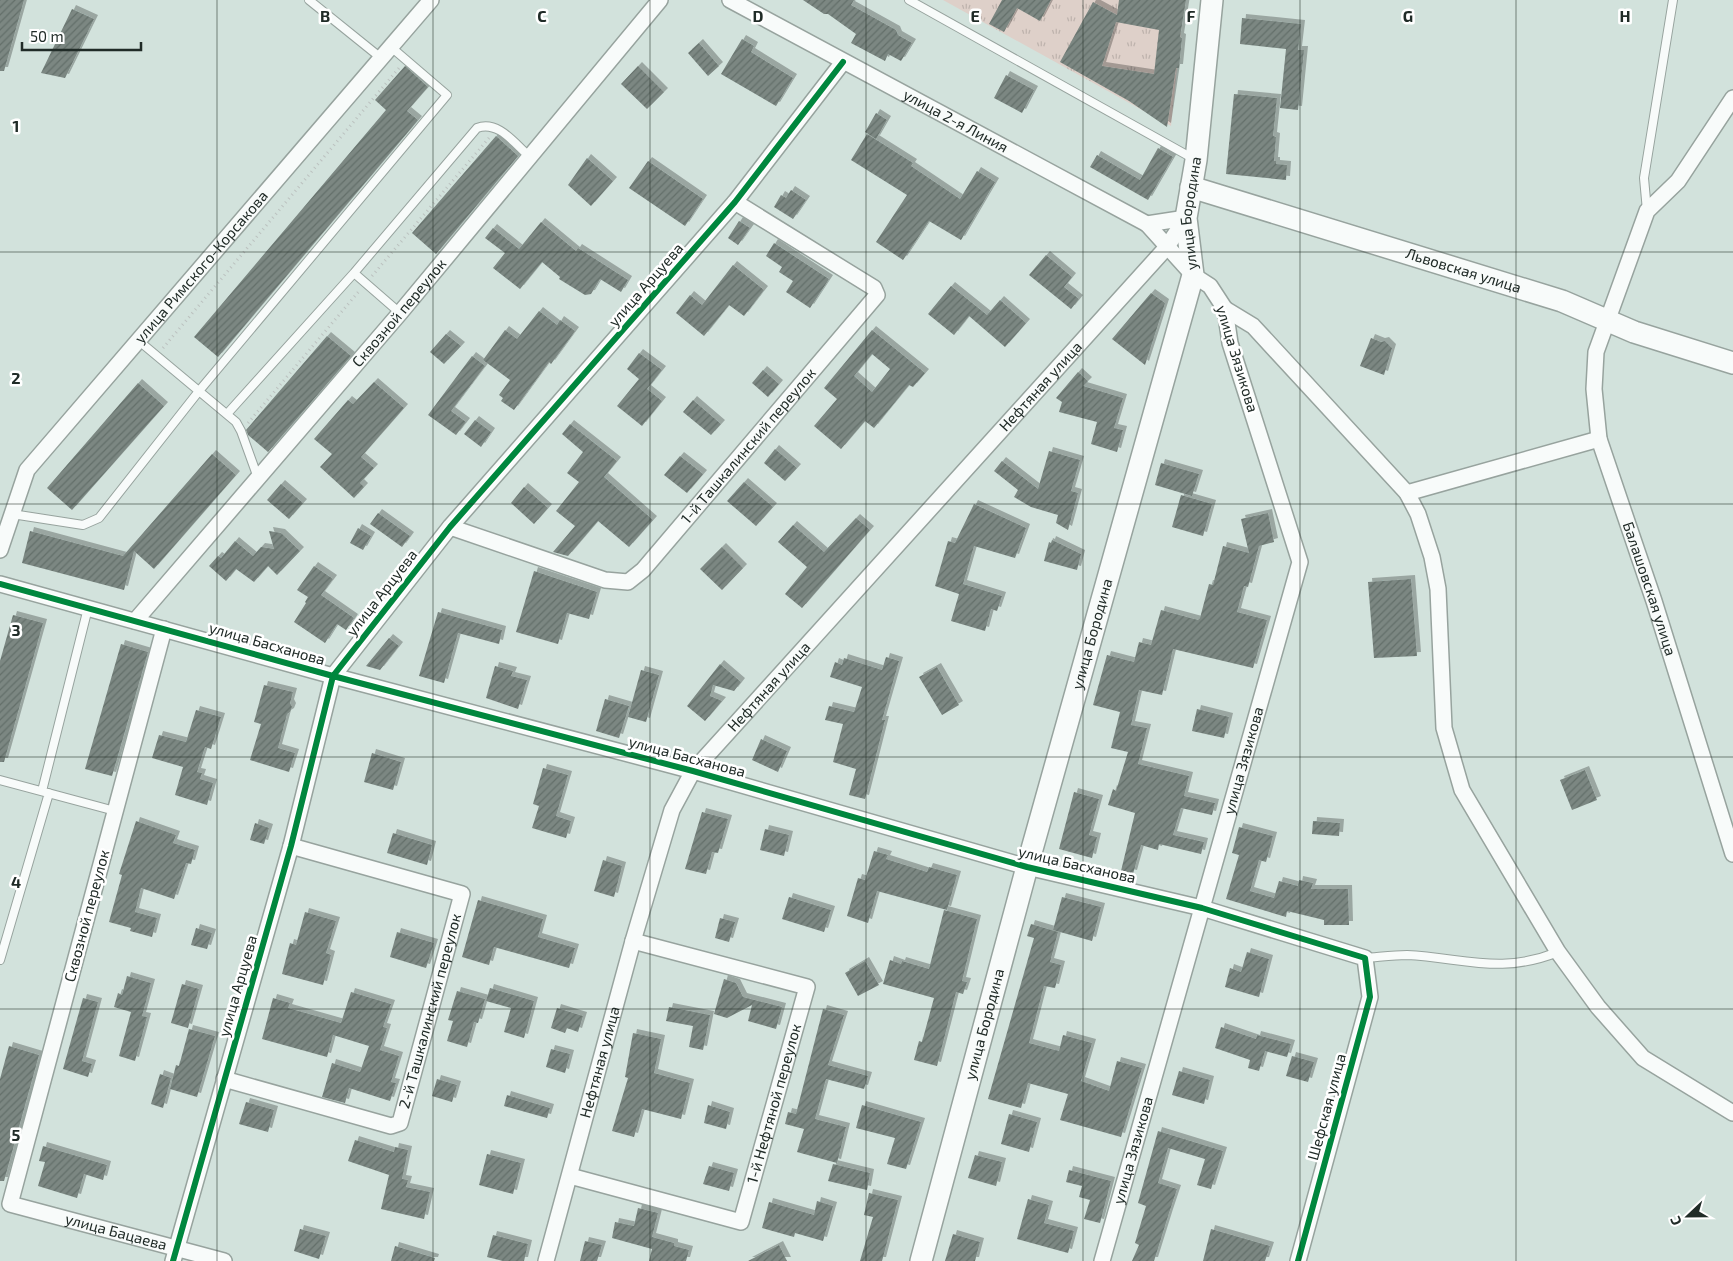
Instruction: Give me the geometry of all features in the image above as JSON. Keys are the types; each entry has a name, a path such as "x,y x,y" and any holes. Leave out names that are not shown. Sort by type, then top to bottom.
{"street":[{"name":"улица Римского-Корсакова","path":"0,550 28,470 431,0"},
{"name":"Сквозной переулок","path":"135,621 400,313 660,0"},
{"name":"улица 2-я Линия","path":"730,0 1147,224"},
{"name":"улица Бородина","path":"921,1261 1027,867 1193,275 1186,218 1196,160 1212,0"},
{"name":"улица Арцуева","path":"174,1255 291,846 333,676 450,527 735,202 843,62"},
{"path":"1647,211 1678,181 1733,98"},
{"name":"Львовская улица","path":"1192,187 1562,301 1586,310 1607,321 1733,363"},
{"name":"1-й Ташкалинский переулок","path":"450,527 605,580 628,582 644,570 877,295 874,288 735,202"},
{"name":"Балашовская улица","path":"1647,211 1596,352 1594,389 1599,439 1654,601 1733,854"},
{"path":"1147,224 1186,218"},
{"name":"Нефтяная улица","path":"546,1261 672,810 694,771 1166,248 1186,218"},
{"name":"улица Зязикова","path":"1102,1261 1300,562 1230,343 1225,308 1210,286 1193,275 1166,248 1147,224"},
{"path":"1225,308 1253,326 1407,493 1418,514 1432,556 1438,589 1444,728 1462,790 1558,952 1598,1007 1643,1058 1733,1113"},
{"path":"1407,493 1599,439"},
{"name":"улица Басханова","path":"0,584 333,676 694,771 1027,867 1202,908 1365,958"},
{"name":"Сквозной переулок","path":"5,1202 164,628"},
{"name":"2-й Ташкалинский переулок","path":"224,1079 391,1126 400,1123 462,894 291,846"},
{"name":"1-й Нефтяной переулок","path":"570,1176 741,1222 807,987 634,941"},
{"name":"Шефская улица","path":"1298,1261 1370,996 1365,958"},
{"name":"улица Бацаева","path":"5,1202 174,1255 224,1261"}],"lane":[{"path":"12,514 83,525 99,518 199,391 447,95 406,60 386,52 310,0"},
{"path":"909,0 1196,160"},
{"path":"1647,211 1644,178 1674,0"},
{"path":"227,414 354,273 477,128 486,124 497,128 529,156"},
{"path":"354,273 400,313"},
{"path":"139,341 227,414 241,431 258,478"},
{"path":"0,960 45,792 88,608"},
{"path":"0,780 115,810"},
{"path":"1365,958 1406,955 1486,965 1534,961 1558,952"}],"path":[{"path":"157,356 406,60"}],"green space":[{"path":"943,0 1184,0 1171,126"}],"building":[{"path":"0,0 24,0 4,71 0,71"},
{"path":"803,0 854,0 851,5 896,30 898,35 912,43 901,61 888,54 885,61 851,43 856,34 828,14 824,14"},
{"path":"1002,0 1051,0 1040,21 1017,8 1004,32 989,24"},
{"path":"1119,0 1186,0 1180,37 1182,38 1179,68 1176,68 1167,127 1129,101 1060,62 1093,2 1117,15","holes":["1116,22 1159,30 1154,74 1102,66"]},
{"path":"72,9 94,19 65,78 41,73"},
{"path":"1242,18 1301,24 1298,50 1304,50 1298,110 1280,108 1286,49 1240,44"},
{"path":"742,39 754,46 751,52 793,78 776,106 721,74"},
{"path":"699,43 719,66 708,76 688,53"},
{"path":"405,66 428,87 407,111 418,120 218,357 194,337 386,110 375,100"},
{"path":"638,66 664,92 647,109 621,84"},
{"path":"1006,75 1034,90 1022,113 994,98"},
{"path":"1234,94 1277,98 1273,136 1276,137 1274,161 1276,161 1276,164 1287,165 1286,180 1226,174"},
{"path":"876,113 887,120 876,139 865,132"},
{"path":"867,134 913,163 911,166 960,199 977,171 995,182 961,240 929,221 903,260 876,242 907,195 851,160"},
{"path":"496,136 518,156 436,254 412,233"},
{"path":"1158,148 1173,157 1148,200 1090,167 1097,155 1140,180"},
{"path":"587,158 613,181 591,206 568,185"},
{"path":"648,161 703,199 685,226 629,188"},
{"path":"791,190 806,200 793,219 774,207 781,195 786,198"},
{"path":"739,221 750,228 738,245 728,238"},
{"path":"541,222 576,251 578,248 628,280 621,292 600,279 591,294 585,295 559,279 560,277 542,262 520,289 493,268 505,253 485,238 493,228 519,249"},
{"path":"774,243 829,279 810,308 786,292 793,281 779,272 782,267 766,256"},
{"path":"1046,255 1072,277 1064,287 1079,299 1071,309 1029,275"},
{"path":"733,265 764,290 744,316 729,305 704,336 676,313 690,295 702,305"},
{"path":"951,286 987,315 1000,300 1026,323 1005,347 969,316 954,335 928,314"},
{"path":"1151,293 1165,303 1145,365 1112,339"},
{"path":"539,311 557,325 560,320 575,331 551,364 549,362 514,410 501,401 503,398 499,395 510,380 483,360 505,330 517,339"},
{"path":"872,330 925,373 913,387 909,385 874,428 865,421 841,449 814,426 837,399 824,388","holes":["872,354 890,369 872,392 854,376"]},
{"path":"446,334 461,346 444,364 430,352"},
{"path":"327,336 351,356 268,452 248,435 246,430"},
{"path":"1371,338 1381,342 1385,341 1392,348 1384,375 1360,366"},
{"path":"639,353 662,370 647,389 662,401 642,426 617,406 639,379 627,369"},
{"path":"472,356 485,366 451,411 466,422 456,435 428,415"},
{"path":"763,370 779,384 768,397 752,383"},
{"path":"1078,372 1088,381 1083,386 1123,398 1114,428 1123,430 1117,452 1091,444 1097,422 1059,412 1062,402 1056,398"},
{"path":"374,382 404,408 361,457 374,468 360,483 364,487 354,498 320,467 332,454 314,439 348,400 353,404"},
{"path":"138,383 164,406 72,510 47,488"},
{"path":"693,400 721,424 711,435 683,412"},
{"path":"475,420 491,432 481,447 464,434"},
{"path":"570,424 617,461 604,477 653,520 629,547 598,521 568,556 553,552 575,526 556,511 579,482 567,473 583,452 562,434"},
{"path":"775,449 797,468 785,481 764,463"},
{"path":"1049,451 1080,460 1071,491 1078,493 1068,530 1056,523 1058,515 1031,507 1014,497 1018,490 994,471 1002,461 1038,489"},
{"path":"212,454 236,475 154,569 134,551 124,590 22,563 30,531 123,556"},
{"path":"680,456 703,474 687,493 664,475"},
{"path":"1161,463 1199,474 1192,496 1155,485"},
{"path":"744,482 773,507 756,526 727,501"},
{"path":"281,484 303,503 289,519 267,500"},
{"path":"524,487 548,508 534,524 511,503"},
{"path":"1181,495 1212,504 1203,536 1172,527"},
{"path":"974,504 1026,528 1015,558 974,546 963,584 1002,596 997,611 991,609 985,631 951,621 959,594 935,586 948,541 955,543"},
{"path":"378,513 410,536 402,547 370,524"},
{"path":"1268,513 1274,542 1259,546 1248,587 1244,586 1237,612 1267,620 1253,668 1173,649 1162,695 1139,690 1131,725 1147,728 1138,764 1189,776 1184,796 1215,803 1212,815 1181,808 1173,835 1204,842 1201,854 1159,844 1158,850 1141,845 1133,874 1121,871 1135,813 1108,805 1113,789 1116,791 1128,752 1111,748 1120,712 1093,705 1107,655 1134,662 1139,642 1151,645 1161,610 1198,620 1209,584 1213,585 1223,546 1249,553 1241,519"},
{"path":"856,518 870,530 802,608 785,594 807,567 778,542 793,525 824,552"},
{"path":"358,528 371,536 363,550 350,543"},
{"path":"269,531 281,533 300,551 277,575 268,566 254,582 236,569 226,581 209,566 218,556 221,558 235,541 253,556 261,547 274,549"},
{"path":"1052,540 1081,554 1077,570 1044,561 1049,542 1051,543"},
{"path":"722,547 743,568 722,590 700,569"},
{"path":"314,566 333,579 321,595 354,618 346,630 337,624 325,643 294,622 308,597 297,590"},
{"path":"534,571 597,592 589,619 567,613 558,644 516,632"},
{"path":"1411,579 1417,656 1374,658 1368,582"},
{"path":"438,612 502,630 499,644 458,633 444,683 419,676"},
{"path":"13,615 43,623 4,762 0,762 0,661"},
{"path":"389,638 399,646 380,670 366,666"},
{"path":"121,644 148,652 112,776 85,769"},
{"path":"886,657 899,661 882,720 885,720 865,799 849,795 856,769 833,762 843,724 825,720 829,706 854,712 862,687 830,677 835,662 842,665 844,658 882,670"},
{"path":"720,664 741,682 734,691 713,685 710,696 722,701 705,721 687,706"},
{"path":"495,666 513,671 511,676 527,680 518,709 486,698"},
{"path":"937,667 959,705 942,715 919,677"},
{"path":"641,670 659,675 646,722 628,717"},
{"path":"264,685 293,692 290,703 292,707 287,714 278,748 295,753 289,772 250,760 261,724 254,722"},
{"path":"605,699 629,706 619,738 596,731"},
{"path":"1197,709 1229,717 1224,738 1192,731"},
{"path":"196,710 221,717 211,749 205,747 197,772 202,773 200,779 213,783 207,805 175,795 183,767 152,758 159,735 186,742"},
{"path":"761,739 787,751 778,772 752,760"},
{"path":"372,753 401,762 393,790 364,782"},
{"path":"543,768 568,775 556,816 571,821 566,838 532,828 539,806 533,804"},
{"path":"1585,770 1597,800 1572,810 1560,780"},
{"path":"1074,792 1099,799 1089,835 1097,837 1092,858 1059,849"},
{"path":"702,812 728,819 718,853 712,852 706,874 685,869"},
{"path":"136,821 176,835 173,843 195,850 191,864 186,863 174,899 141,888 135,912 157,918 152,937 130,931 131,928 109,922 122,875 119,874"},
{"path":"1313,821 1340,823 1339,836 1312,834"},
{"path":"255,823 269,828 264,844 250,840"},
{"path":"1239,827 1273,836 1266,862 1259,860 1250,891 1274,898 1279,881 1298,886 1299,880 1313,883 1311,889 1348,889 1349,925 1324,925 1324,920 1287,911 1286,917 1226,899 1239,855 1232,853"},
{"path":"765,829 789,835 784,856 760,850"},
{"path":"393,833 432,845 427,865 387,853"},
{"path":"874,851 888,855 886,859 927,872 929,867 957,875 947,910 877,891 868,923 847,916 858,878 865,880"},
{"path":"603,860 622,866 614,897 594,891"},
{"path":"789,897 831,910 824,932 782,919"},
{"path":"1062,897 1101,907 1092,941 1053,930"},
{"path":"478,900 543,919 538,937 575,948 569,968 494,947 489,965 462,957"},
{"path":"944,910 977,919 962,981 967,982 963,994 956,992 937,1066 914,1060 919,1041 922,1042 934,998 883,984 890,960 901,964 902,961 929,969"},
{"path":"305,912 336,921 326,953 331,955 323,985 282,974 290,943 296,945"},
{"path":"720,918 735,922 729,942 715,938"},
{"path":"1031,924 1058,932 1050,962 1061,965 1055,988 1044,986 1029,1043 1059,1051 1063,1035 1092,1043 1081,1081 1109,1091 1117,1061 1142,1068 1121,1137 1060,1120 1068,1094 1028,1083 1021,1108 988,1099 1034,938 1027,936"},
{"path":"196,928 212,933 207,949 191,945"},
{"path":"397,932 434,943 426,968 390,957"},
{"path":"1247,952 1269,959 1259,997 1225,987 1230,968 1241,972"},
{"path":"865,961 879,985 858,996 845,973"},
{"path":"127,976 151,983 142,1016 147,1017 135,1061 119,1056 131,1012 114,1007 118,993 122,995"},
{"path":"724,979 736,983 743,997 782,1007 776,1029 748,1021 752,1005 727,1018 714,1014"},
{"path":"182,984 199,989 188,1028 171,1023"},
{"path":"490,988 534,1001 524,1038 504,1032 511,1008 486,1001"},
{"path":"457,991 485,999 478,1023 474,1022 467,1047 447,1041 453,1021 448,1020"},
{"path":"351,992 391,1004 383,1027 387,1028 380,1050 399,1056 391,1082 396,1083 390,1101 349,1088 345,1103 322,1097 332,1063 360,1072 369,1046 333,1035 327,1057 262,1039 273,998 290,1003 288,1008 341,1023"},
{"path":"83,998 98,1002 82,1061 92,1064 88,1077 63,1069"},
{"path":"669,1007 710,1015 703,1050 689,1047 693,1026 666,1021"},
{"path":"557,1008 583,1016 578,1032 567,1028 565,1033 551,1028"},
{"path":"823,1009 844,1015 828,1065 868,1076 864,1089 826,1079 815,1119 846,1127 837,1163 797,1152 804,1129 785,1124 788,1112 796,1114"},
{"path":"1221,1027 1256,1039 1257,1035 1291,1044 1287,1057 1265,1051 1259,1071 1248,1068 1250,1060 1215,1048"},
{"path":"189,1029 215,1036 197,1097 170,1089 176,1065 179,1066"},
{"path":"633,1033 661,1039 654,1073 690,1083 681,1119 642,1109 634,1137 612,1131 628,1078 625,1077"},
{"path":"9,1046 39,1055 4,1181 0,1181 0,1079"},
{"path":"551,1049 570,1054 565,1073 546,1067"},
{"path":"1292,1056 1314,1062 1308,1082 1286,1076"},
{"path":"1179,1071 1210,1080 1204,1104 1172,1095"},
{"path":"160,1074 171,1078 163,1108 151,1104"},
{"path":"437,1079 457,1085 452,1102 432,1096"},
{"path":"507,1095 550,1108 547,1118 504,1106"},
{"path":"246,1102 274,1110 268,1132 239,1124"},
{"path":"708,1105 730,1112 726,1129 704,1123"},
{"path":"862,1105 921,1122 906,1169 887,1164 895,1138 856,1128"},
{"path":"1009,1114 1037,1122 1029,1152 1001,1144"},
{"path":"1158,1131 1223,1151 1211,1189 1197,1185 1205,1159 1168,1148 1158,1183 1177,1189 1154,1261 1132,1261 1139,1245 1135,1243 1146,1206 1138,1203"},
{"path":"355,1140 394,1152 395,1147 408,1150 402,1179 408,1180 406,1187 430,1192 424,1219 381,1209 389,1175 348,1161"},
{"path":"43,1146 107,1165 103,1180 84,1174 77,1198 38,1186 45,1162 39,1161"},
{"path":"487,1154 521,1163 513,1194 479,1185"},
{"path":"975,1155 1002,1162 996,1186 968,1178"},
{"path":"833,1164 870,1173 867,1190 828,1181"},
{"path":"709,1166 734,1173 729,1191 703,1184"},
{"path":"1069,1170 1111,1181 1100,1223 1084,1219 1090,1200 1079,1197 1082,1186 1066,1182"},
{"path":"869,1193 898,1200 882,1261 860,1261 873,1217 864,1215"},
{"path":"1028,1199 1049,1205 1044,1223 1074,1231 1068,1253 1017,1239"},
{"path":"817,1201 833,1206 823,1241 795,1233 794,1237 762,1228 769,1202 814,1215"},
{"path":"638,1208 658,1213 652,1237 674,1243 674,1246 689,1250 686,1261 649,1261 652,1249 612,1238 615,1222 634,1226"},
{"path":"300,1229 326,1236 319,1259 294,1251"},
{"path":"1211,1229 1270,1246 1265,1261 1203,1261"},
{"path":"953,1234 980,1242 975,1261 945,1261"},
{"path":"493,1235 528,1244 524,1261 503,1261 487,1257"},
{"path":"585,1241 602,1245 597,1261 580,1261"},
{"path":"779,1245 787,1261 748,1261"},
{"path":"395,1246 435,1258 434,1261 391,1261"}],"cycle path":[{"path":"173,1261 291,846 333,676 450,527 735,202 843,62"},
{"path":"0,584 333,676 693,771 1027,867 1202,908 1365,958 1370,997 1298,1261"}]}
